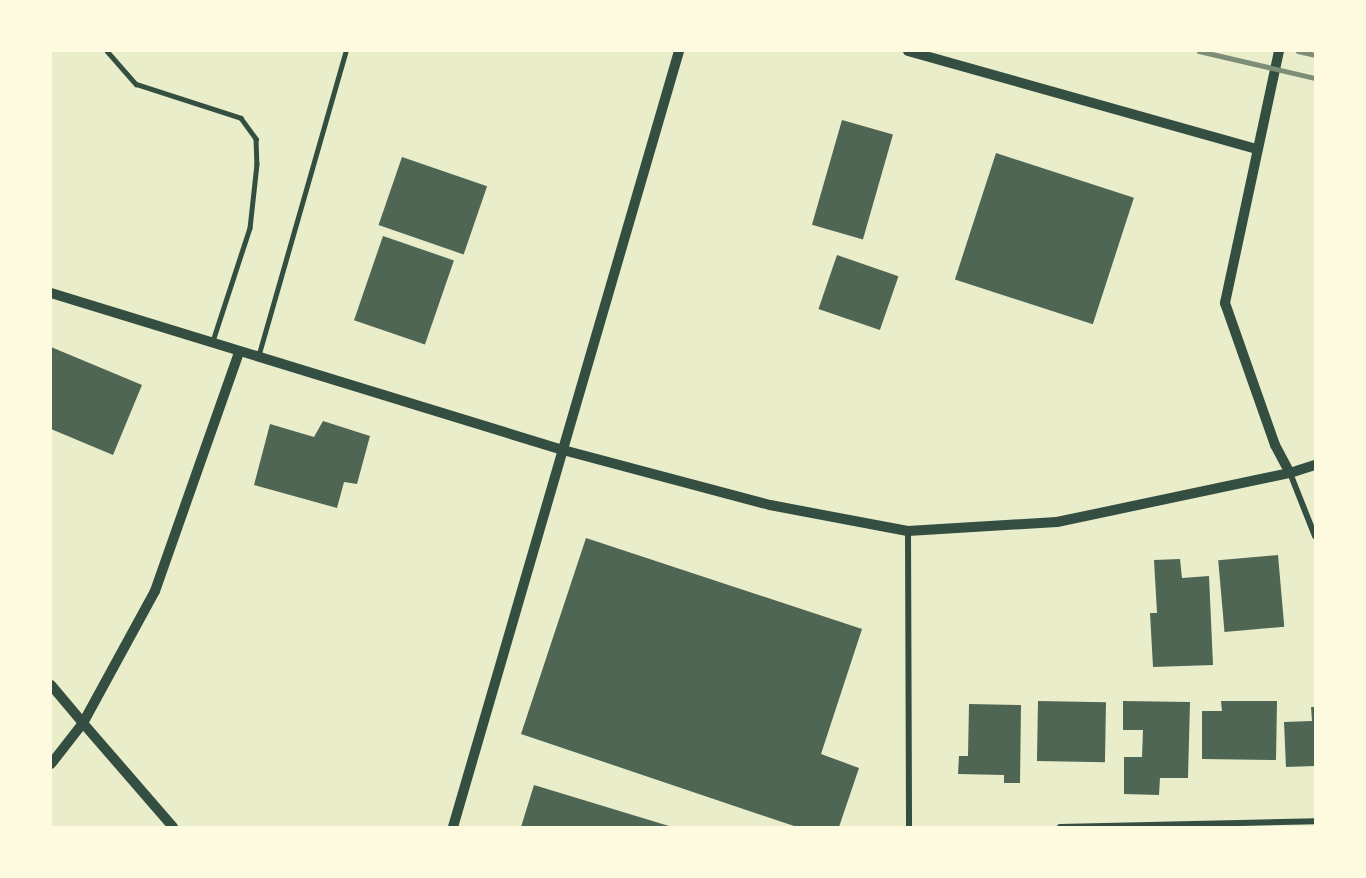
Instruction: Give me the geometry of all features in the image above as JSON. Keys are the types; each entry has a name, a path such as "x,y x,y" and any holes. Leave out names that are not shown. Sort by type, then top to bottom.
{"street":[{"path":"453,827 679,51"},
{"path":"908,51 1257,149"},
{"path":"1279,51 1225,303 1275,445 1290,473 1315,536"},
{"path":"51,292 212,344 563,450 770,505 908,531 1057,522 1290,473 1315,465"},
{"path":"51,764 83,723 155,591 239,352"},
{"path":"908,531 909,827"},
{"path":"51,685 173,827"},
{"path":"1060,827 1315,821"}],"lane":[{"path":"107,51 136,84 241,118 256,139 257,164 250,228 212,344"},
{"path":"258,357 346,51"}],"building":[{"path":"842,120 893,135 863,239 812,225"},
{"path":"996,153 1134,198 1093,324 955,279"},
{"path":"402,157 487,186 464,254 379,225"},
{"path":"383,236 454,260 425,345 354,320"},
{"path":"837,255 898,276 880,330 818,309"},
{"path":"51,347 142,385 113,455 51,429"},
{"path":"323,421 370,436 357,484 344,482 337,508 254,485 270,424 314,437"},
{"path":"586,538 862,629 821,754 859,768 839,827 797,827 521,734"},
{"path":"1278,555 1284,627 1225,632 1218,560"},
{"path":"1180,559 1182,578 1209,576 1213,665 1153,667 1150,613 1157,613 1154,560"},
{"path":"1038,701 1106,702 1105,762 1037,761"},
{"path":"1123,701 1190,702 1188,778 1160,778 1159,795 1124,794 1124,757 1142,757 1143,730 1123,730"},
{"path":"1221,701 1277,701 1276,760 1202,759 1202,711 1222,711"},
{"path":"969,704 1021,705 1020,783 1004,783 1004,775 958,774 959,756 968,756"},
{"path":"1311,707 1315,707 1315,766 1286,767 1284,722 1312,721"},
{"path":"534,785 669,826 669,827 521,827"}],"railway":[{"path":"1199,51 1315,78"},
{"path":"1298,51 1315,55"}]}
